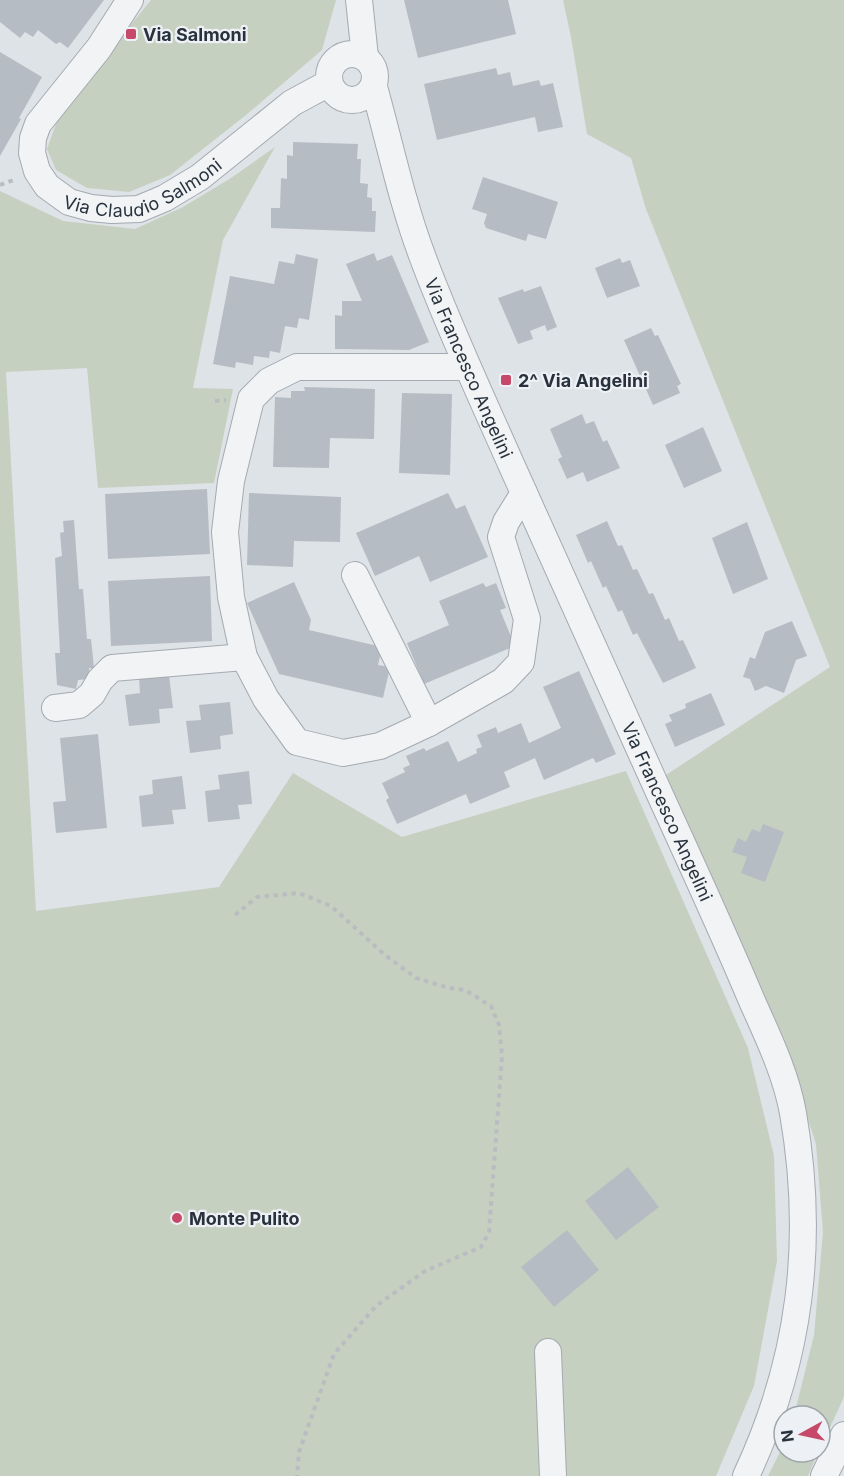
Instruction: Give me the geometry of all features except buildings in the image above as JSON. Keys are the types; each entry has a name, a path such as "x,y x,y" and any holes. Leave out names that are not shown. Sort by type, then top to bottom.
{"street":[{"name":"Via Claudio Salmoni","path":"130,0 99,48 38,124 33,138 32,153 37,171 47,186 69,202 90,208 139,209 165,198 200,177 292,103 329,83"},
{"name":"Via Francesco Angelini","path":"358,0 354,56 374,69 375,78 364,93 396,167 402,195 423,259 467,367 732,953 780,1068 792,1108 803,1202 802,1250 796,1321 784,1377 761,1444 746,1476"},
{"path":"354,56 331,66 329,83 339,96 364,93"},
{"path":"467,367 297,367 268,381 251,399 231,481 225,532 231,597 244,657 266,699 297,742 343,753 380,746 429,723 503,681 521,662 527,619 501,537 506,522 524,493"},
{"path":"355,574 429,723"},
{"path":"55,708 79,705 92,694 100,680 112,668 244,657"},
{"path":"548,1353 553,1476"},
{"path":"824,1476 844,1435"}],"path":[{"path":"235,915 257,897 299,893 331,906 385,955 416,978 449,988 465,990 491,1006 499,1025 502,1056 489,1232 481,1247 425,1271 376,1306 334,1354 299,1452 297,1476"}],"green space":[{"path":"151,0 336,0 322,50 246,115 170,175 129,192 87,188 56,170 47,149 61,110"},
{"path":"563,0 844,0 844,1397 832,1423 832,1404 797,1404 814,1335 823,1232 816,1144 791,1068 666,775 830,667 646,209 631,158 587,134"},
{"path":"275,147 223,240 193,388 233,389 214,483 98,488 87,368 6,372 36,911 219,887 293,773 402,837 626,771 748,1048 774,1156 777,1261 754,1386 716,1476 0,1476 0,191 63,221 135,229 183,207 231,178"},
{"path":"774,1464 813,1464 808,1476 768,1476"}],"place":[{"name":"Via Salmoni","path":"131,34"},
{"name":"2^ Via Angelini","path":"506,380"},
{"name":"Monte Pulito","path":"177,1218"}]}
